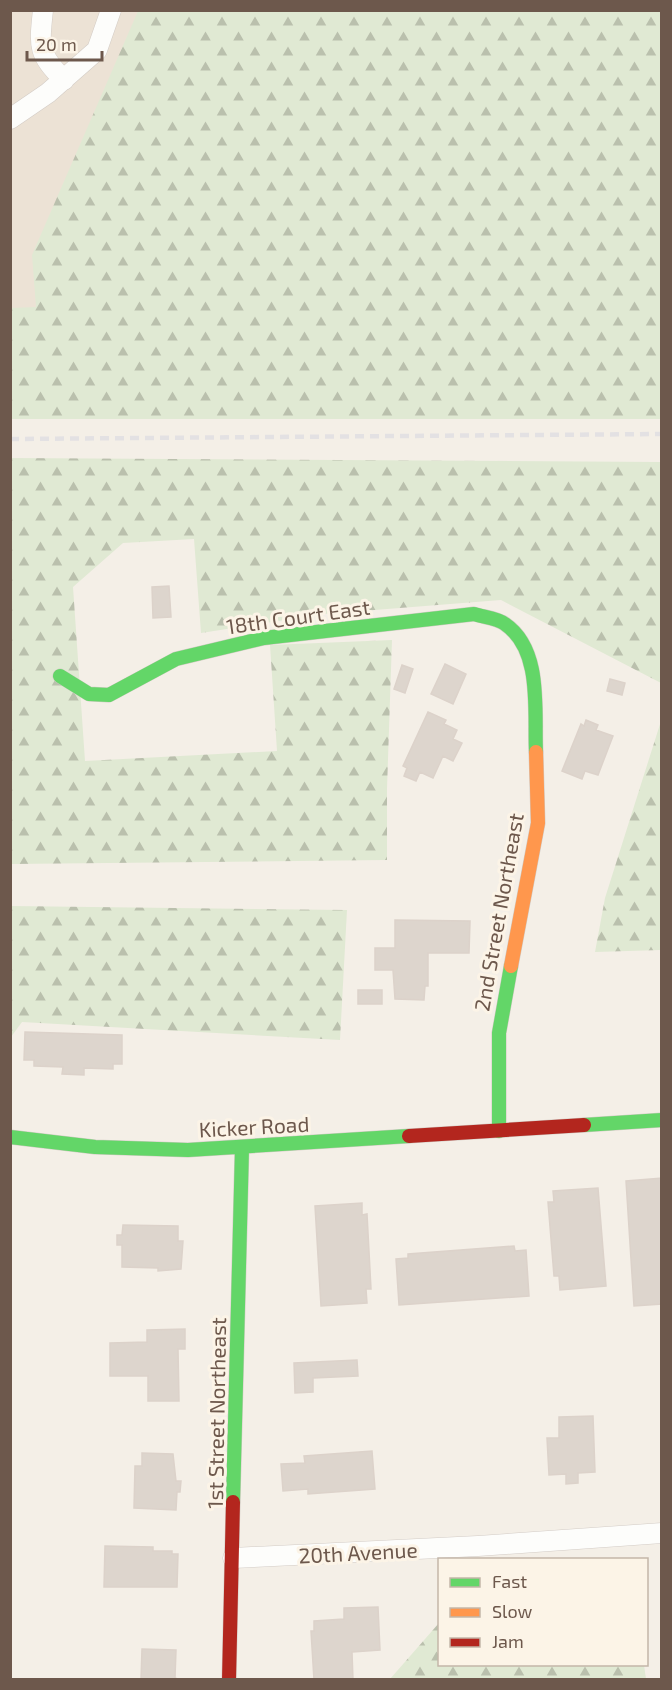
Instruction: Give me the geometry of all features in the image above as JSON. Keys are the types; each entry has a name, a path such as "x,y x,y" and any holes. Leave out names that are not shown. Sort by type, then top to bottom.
{"street":[{"path":"43,10 40,38 45,61 64,81"},
{"path":"10,119 64,81 97,50 111,10"},
{"name":"18th Court East","path":"60,676 89,694 109,695 176,659 264,638 474,614 505,623 514,633"},
{"name":"2nd Street Northeast","path":"499,1131 499,1033 538,823 533,674 525,646 514,633"},
{"name":"Kicker Road","path":"11,1137 95,1147 188,1150 662,1120"},
{"name":"1st Street Northeast","path":"230,1680 242,1148"},
{"name":"20th Avenue","path":"233,1558 478,1546 662,1533"}],"shaded area":[{"path":"11,11 184,11 11,361"}],"green space":[{"path":"138,11 661,11 661,419 11,419 11,308 36,307 32,255"},
{"path":"10,458 661,462 661,683 501,600 324,614 201,633 194,539 123,543 73,587 85,761 277,751 270,645 392,640 387,860 11,864"},
{"path":"661,721 661,950 595,952 605,898"},
{"path":"11,906 347,910 340,1040 22,1022 11,1037"},
{"path":"438,1624 438,1666 644,1666 646,1679 390,1679"}],"building":[{"path":"169,586 171,617 153,618 152,587"},
{"path":"445,664 466,674 453,704 431,694"},
{"path":"402,665 413,669 405,693 394,689"},
{"path":"610,679 625,683 622,695 607,691"},
{"path":"428,712 446,720 444,724 457,730 453,739 462,743 453,761 443,756 433,778 420,772 416,781 404,776 407,768 403,766"},
{"path":"586,720 598,725 596,730 613,736 598,775 585,771 582,779 562,771 581,724 584,726"},
{"path":"395,920 470,921 469,953 428,953 428,986 425,986 424,1000 395,999 393,970 375,970 375,948 395,948"},
{"path":"358,990 382,990 382,1004 358,1004"},
{"path":"25,1032 122,1035 122,1064 113,1064 113,1069 84,1068 84,1075 62,1074 63,1067 34,1066 34,1060 24,1060"},
{"path":"662,1178 662,1304 634,1306 626,1181"},
{"path":"598,1188 606,1286 560,1290 559,1276 554,1276 548,1202 554,1202 553,1191"},
{"path":"362,1203 362,1215 367,1214 371,1289 366,1289 367,1303 321,1306 315,1206"},
{"path":"123,1225 178,1226 178,1241 183,1241 181,1269 158,1271 158,1268 122,1267 122,1245 117,1245 117,1235 122,1235"},
{"path":"514,1246 515,1251 526,1250 529,1296 399,1305 396,1259 408,1258 408,1254"},
{"path":"185,1329 185,1349 178,1349 179,1401 148,1401 148,1376 110,1376 110,1343 147,1342 147,1330"},
{"path":"357,1360 358,1376 313,1378 313,1392 295,1393 294,1363"},
{"path":"593,1416 595,1472 578,1473 578,1483 566,1484 566,1474 549,1475 547,1438 559,1438 559,1417"},
{"path":"372,1451 375,1489 308,1494 308,1489 283,1491 281,1464 305,1463 304,1456"},
{"path":"142,1453 173,1454 176,1481 181,1481 180,1492 177,1492 176,1510 134,1508 135,1466 142,1466"},
{"path":"105,1546 153,1547 153,1551 172,1551 172,1554 178,1554 177,1587 104,1587"},
{"path":"378,1607 380,1650 352,1652 353,1680 314,1680 311,1631 314,1631 314,1621 344,1619 344,1608"},
{"path":"142,1649 176,1650 175,1678 180,1680 141,1680"}],"railway":[{"path":"10,439 662,434"}],"traffic: fast":[{"path":"60,676 89,694 109,695 176,659 264,638 474,614 505,624 517,635 526,649 534,683 536,752"},
{"path":"499,1131 499,1033 511,966"},
{"path":"584,1125 662,1120"},
{"path":"10,1137 95,1147 188,1150 409,1136"},
{"path":"233,1502 242,1148"}],"traffic: slow":[{"path":"511,966 538,823 536,752"}],"traffic: jam":[{"path":"409,1136 584,1125"},
{"path":"229,1680 233,1502"}]}
